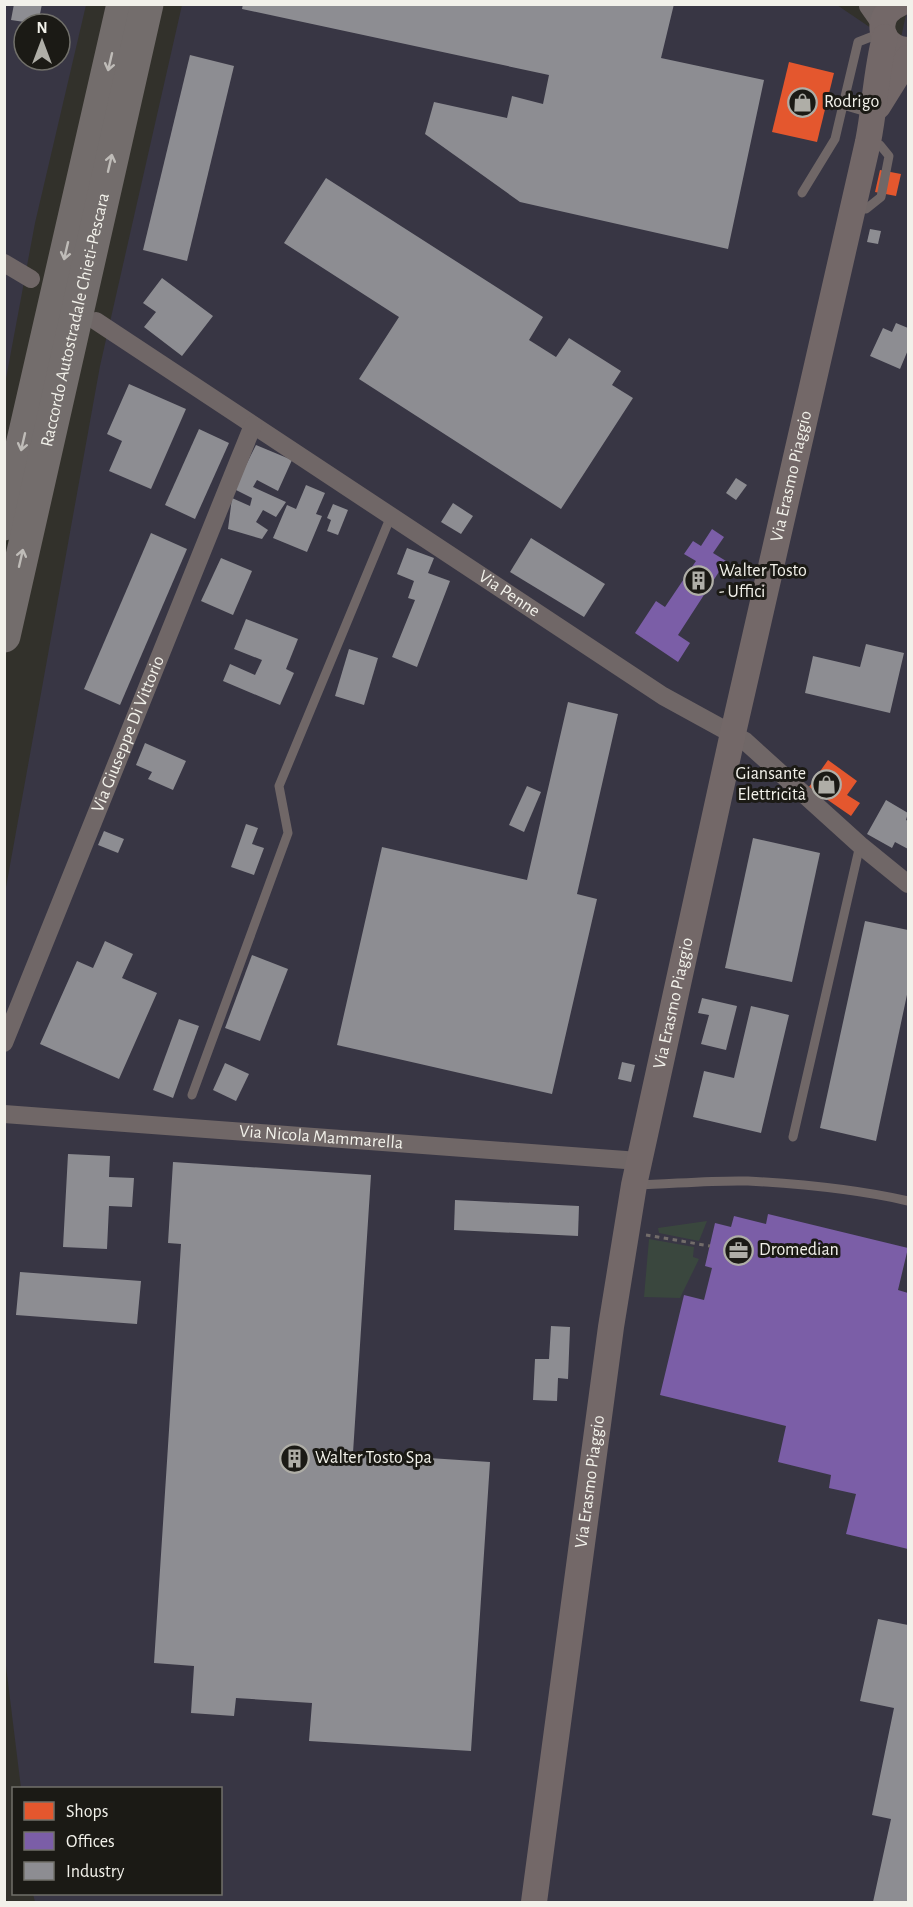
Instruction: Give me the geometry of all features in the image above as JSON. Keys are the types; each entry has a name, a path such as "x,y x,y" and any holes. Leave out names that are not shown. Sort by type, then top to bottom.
{"highway":[{"name":"Raccordo Autostradale Chieti-Pescara","path":"4,524 123,4"},
{"name":"Raccordo Autostradale Chieti-Pescara","path":"4,636 147,4"}],"street":[{"path":"883,15 894,47 909,50"},
{"name":"Via Erasmo Piaggio","path":"534,1902 609,1337 637,1173 733,733 874,114 883,15"},
{"name":"Via Erasmo Piaggio","path":"874,114 909,57"},
{"path":"4,263 31,279"},
{"name":"Via Penne","path":"96,321 663,696 745,741 860,845 909,884"},
{"name":"Via Giuseppe Di Vittorio","path":"4,1043 253,425"},
{"name":"Via Nicola Mammarella","path":"4,1114 637,1173"}],"lane":[{"path":"802,193 834,140 858,42 883,15"},
{"path":"843,105 874,114"},
{"path":"192,1095 288,833 279,786 391,516"},
{"path":"793,1137 860,845"},
{"path":"637,1173 824,1187 880,1194 909,1201"}],"path":[{"path":"627,1231 710,1246"}],"shaded area":[{"path":"5,5 86,5 72,65 72,12 12,12 12,72 70,72 35,223 5,384"},
{"path":"182,5 837,5 899,47 908,5 908,1902 35,1902 33,1895 222,1895 222,1787 21,1787 4,1650 5,893 100,366"}],"green space":[{"path":"707,1221 699,1241 659,1233 658,1228"},
{"path":"649,1239 694,1247 693,1257 699,1259 680,1298 644,1297"}],"building: Shops":[{"name":"Rodrigo","path":"789,62 834,73 817,142 772,132"},
{"path":"880,170 901,174 896,196 875,192"},
{"path":"828,760 857,781 847,795 860,803 851,816 809,787"}],"building: Offices":[{"name":"Walter Tosto - Uffici","path":"712,529 724,537 713,553 726,561 678,635 690,643 678,662 635,633 656,601 665,607 696,561 684,554 693,541 701,546"},
{"path":"768,1214 908,1248 898,1290 908,1293 908,1549 846,1534 856,1494 829,1488 831,1475 778,1462 786,1426 660,1395 684,1295 704,1300 712,1268 705,1266 715,1223 731,1227 734,1216 766,1224"}],"building: Industry":[{"path":"14,4 42,4 40,12 12,12"},
{"path":"243,4 674,4 661,58 764,80 728,249 520,202 425,134 434,102 507,118 512,96 543,104 549,75 242,9"},
{"path":"190,55 234,66 187,261 143,250"},
{"path":"326,178 543,317 529,340 556,357 569,338 621,371 612,385 633,398 561,509 359,379 399,317 284,243"},
{"path":"870,229 881,231 878,244 867,242"},
{"path":"162,278 213,316 182,356 144,327 156,312 143,303"},
{"path":"896,323 908,328 908,350 900,369 870,356 883,328 892,332"},
{"path":"129,384 186,409 151,489 109,471 122,441 107,434"},
{"path":"199,429 229,443 195,519 165,505"},
{"path":"256,445 292,460 278,491 257,480 253,487 286,502 276,517 263,510 256,522 268,530 262,539 228,529 232,498 250,506 252,498 234,489"},
{"path":"736,478 747,485 736,500 726,493"},
{"path":"306,485 325,493 316,514 322,516 307,552 273,538 287,505 296,509"},
{"path":"453,503 473,516 461,534 441,522"},
{"path":"333,504 348,510 338,535 327,531 331,520 327,518"},
{"path":"151,533 187,549 120,705 84,689"},
{"path":"531,538 605,584 584,617 510,572"},
{"path":"407,548 434,558 428,573 450,581 417,667 392,657 415,600 408,598 414,581 397,574"},
{"path":"221,558 252,571 233,615 201,601"},
{"path":"246,619 298,639 286,669 294,673 280,705 223,681 230,664 255,675 262,660 234,649"},
{"path":"866,644 904,653 890,713 805,693 813,656 860,667"},
{"path":"349,649 378,658 364,705 335,696"},
{"path":"568,702 618,714 577,894 597,899 552,1094 337,1045 382,847 527,880"},
{"path":"145,743 186,761 173,790 148,779 152,772 136,765"},
{"path":"527,786 541,792 524,832 509,825"},
{"path":"886,800 908,813 906,820 908,821 908,849 895,842 892,848 867,834"},
{"path":"246,824 258,828 252,844 264,848 254,875 231,867"},
{"path":"104,831 124,839 118,853 98,845"},
{"path":"753,838 820,853 792,982 725,968"},
{"path":"865,921 908,930 908,990 876,1141 820,1128"},
{"path":"105,941 133,954 122,978 157,993 119,1079 40,1044 77,961 93,968"},
{"path":"252,955 288,969 260,1041 225,1028"},
{"path":"702,998 737,1006 726,1050 701,1044 709,1015 698,1013"},
{"path":"751,1006 789,1015 761,1133 693,1117 704,1071 734,1078"},
{"path":"179,1019 199,1026 173,1098 153,1090"},
{"path":"622,1062 635,1065 631,1082 618,1079"},
{"path":"225,1063 249,1074 236,1101 213,1090"},
{"path":"68,1154 110,1156 109,1177 134,1178 132,1207 109,1206 107,1249 63,1247"},
{"name":"Walter Tosto Spa","path":"173,1162 371,1175 353,1453 490,1462 471,1751 309,1741 312,1703 236,1698 234,1716 191,1713 194,1666 154,1663 181,1244 168,1243"},
{"path":"455,1200 579,1206 578,1236 454,1230"},
{"path":"20,1272 141,1281 137,1324 16,1315"},
{"path":"551,1326 570,1327 568,1379 558,1378 557,1401 533,1400 535,1359 549,1359"},
{"path":"878,1619 908,1625 908,1902 873,1902 891,1819 872,1815 894,1708 860,1701"}],"place":[{"name":"Rodrigo","path":"803,102"},
{"name":"Walter Tosto - Uffici","path":"698,581"},
{"name":"Giansante Elettricità","path":"827,784"},
{"name":"Dromedian","path":"738,1250"},
{"name":"Walter Tosto Spa","path":"294,1458"}]}
